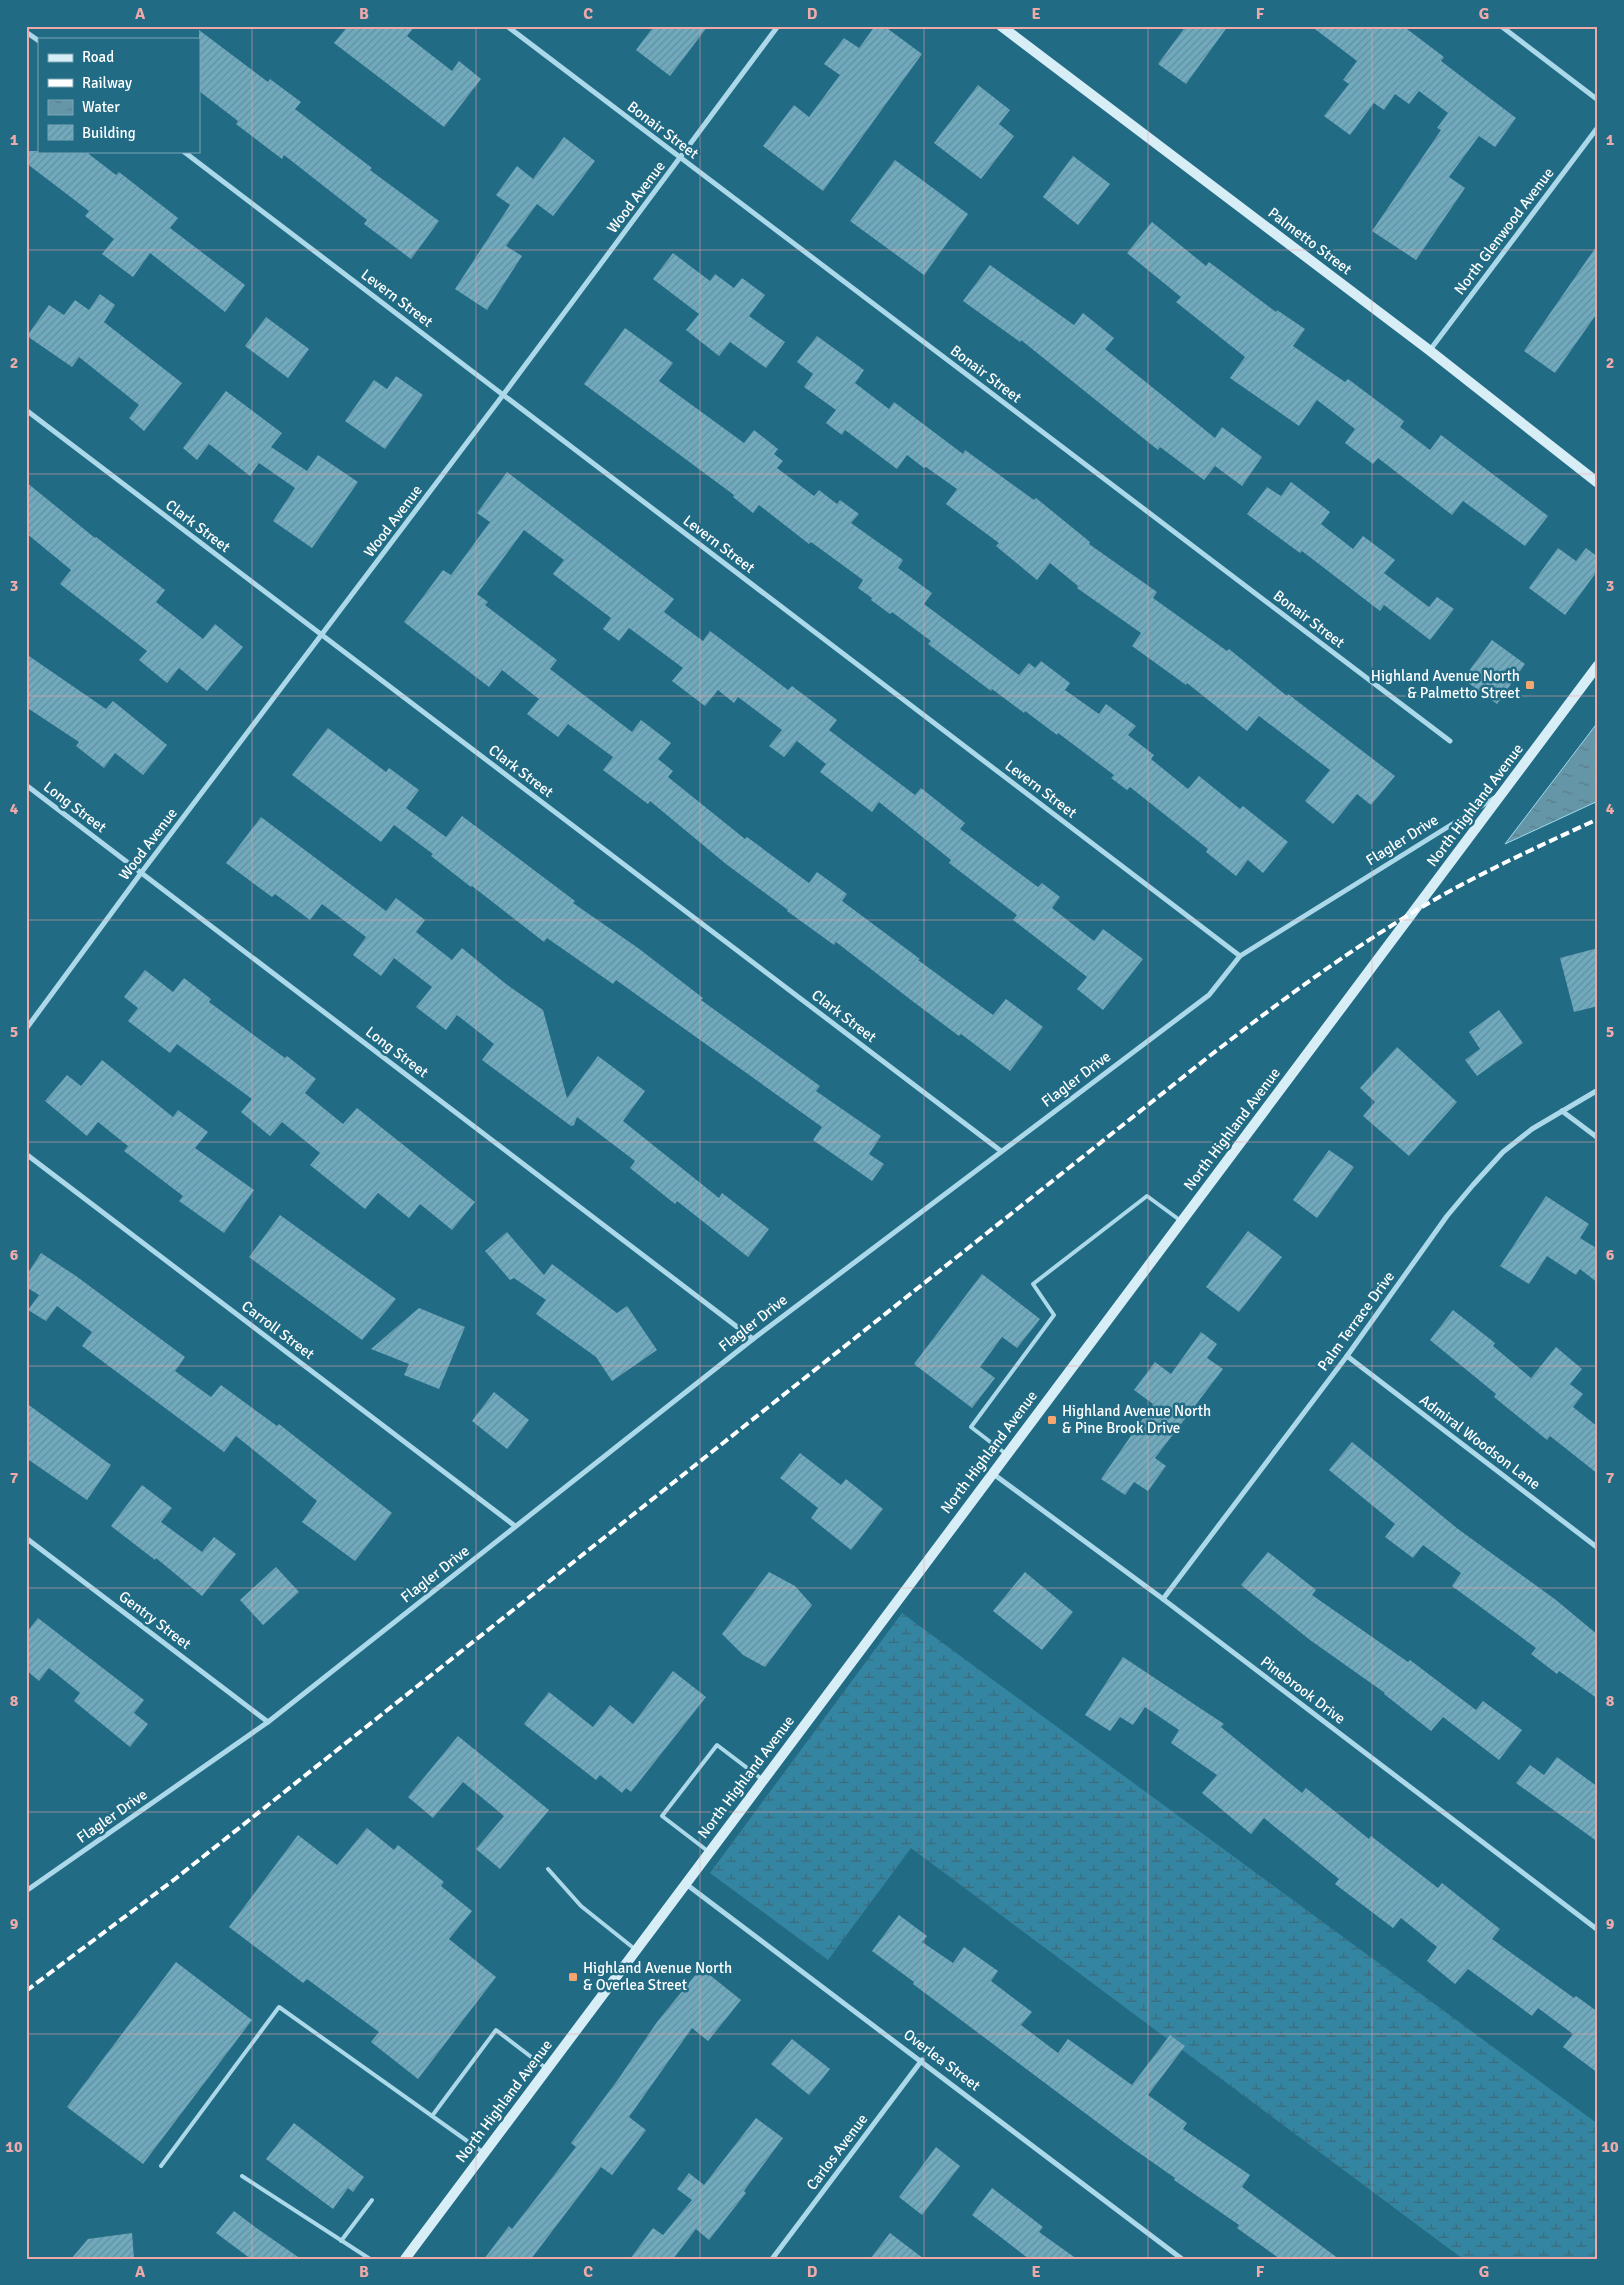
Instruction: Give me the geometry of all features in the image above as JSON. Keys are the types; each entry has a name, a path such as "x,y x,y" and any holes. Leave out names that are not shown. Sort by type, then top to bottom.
{"street":[{"name":"Bonair Street","path":"507,26 1450,741"},
{"name":"Wood Avenue","path":"26,1030 141,873 503,395 778,26"},
{"name":"Palmetto Street","path":"1001,26 1429,350 1598,483"},
{"path":"1501,26 1598,100"},
{"path":"26,32 38,40"},
{"name":"North Glenwood Avenue","path":"1429,350 1598,127"},
{"name":"Levern Street","path":"184,152 1240,956"},
{"name":"Clark Street","path":"26,410 1001,1151"},
{"name":"North Highland Avenue","path":"405,2259 992,1472 1598,665"},
{"name":"Long Street","path":"26,786 753,1339"},
{"name":"Flagler Drive","path":"26,1891 268,1722 753,1339 1209,995 1240,956 1505,791"},
{"name":"Palm Terrace Drive","path":"1163,1599 1347,1356 1447,1216 1473,1185 1503,1152 1532,1129 1598,1090"},
{"path":"1562,1111 1598,1138"},
{"name":"Carroll Street","path":"26,1154 515,1526"},
{"name":"Admiral Woodson Lane","path":"1347,1356 1598,1548"},
{"name":"Pinebrook Drive","path":"992,1472 1163,1599 1598,1930"},
{"name":"Gentry Street","path":"26,1538 268,1722"},
{"name":"Overlea Street","path":"686,1883 922,2060 1182,2259"},
{"name":"Carlos Avenue","path":"772,2259 922,2060"}],"lane":[{"path":"1006,1454 971,1427 1054,1315 1033,1284 1147,1196 1181,1221"},
{"path":"709,1852 662,1816 717,1745 763,1780"},
{"path":"548,1869 581,1906 636,1950"},
{"path":"161,2166 279,2007 484,2153"},
{"path":"432,2116 496,2030 547,2069"},
{"path":"242,2176 370,2259"},
{"path":"341,2241 372,2200"}],"green space":[{"path":"902,1613 1598,2124 1598,2259 1463,2259 911,1848 828,1960 710,1873"}],"water":[{"path":"1598,722 1598,801 1505,844"}],"building":[{"path":"348,26 415,26 407,36 452,71 459,61 481,79 444,127 334,43"},
{"path":"654,26 708,26 670,76 636,50"},
{"path":"875,26 884,26 922,54 823,191 763,146 794,105 809,117 840,75 824,64 844,38 859,48"},
{"path":"1186,26 1228,26 1186,84 1158,64"},
{"path":"1311,26 1403,26 1444,57 1441,61 1516,118 1495,147 1479,136 1449,177 1465,188 1416,260 1372,231 1441,130 1437,128 1448,113 1419,91 1409,104 1395,94 1384,110 1374,103 1350,135 1324,116 1349,84 1343,80 1357,61"},
{"path":"199,30 268,82 270,79 301,102 295,109 372,168 370,170 439,221 411,259 364,224 367,220 284,155 282,159 236,124 238,121 200,92"},
{"path":"978,85 1010,110 999,124 1014,136 981,179 934,143"},
{"path":"564,137 595,161 553,216 537,204 506,246 522,256 487,310 455,289 510,205 496,195 517,166 533,179"},
{"path":"26,151 86,152 116,175 119,172 178,218 170,228 245,285 225,312 150,253 133,277 102,254 114,239 85,216 89,211 26,163"},
{"path":"1073,156 1110,184 1078,225 1043,197"},
{"path":"895,160 968,214 924,275 850,221"},
{"path":"1152,222 1206,266 1209,262 1276,312 1277,310 1305,329 1293,346 1345,382 1348,379 1404,421 1400,427 1430,450 1441,435 1548,516 1525,546 1463,501 1452,515 1378,458 1373,464 1345,443 1355,429 1317,400 1299,426 1230,378 1245,357 1176,302 1181,297 1127,253"},
{"path":"1598,244 1598,312 1555,373 1524,351"},
{"path":"673,253 710,281 715,274 734,288 742,278 765,295 749,316 785,342 766,368 730,342 719,356 686,330 699,314 653,279"},
{"path":"990,265 1074,325 1083,313 1114,338 1105,349 1215,438 1222,427 1262,457 1242,486 1215,466 1204,480 1160,447 1158,450 1021,340 1020,342 963,301"},
{"path":"100,294 115,305 104,322 182,383 144,431 129,418 139,405 79,357 72,367 27,336 49,305 64,315 75,300 89,310"},
{"path":"266,317 309,349 288,378 245,346"},
{"path":"625,328 673,363 659,381 744,443 754,430 778,449 774,454 783,461 777,468 814,496 819,490 837,504 840,500 859,514 851,523 903,560 898,568 932,593 924,604 1019,675 1029,663 1035,668 1041,661 1070,683 1065,690 1099,714 1106,704 1136,726 1128,735 1154,755 1151,759 1188,789 1199,776 1240,809 1243,806 1288,842 1263,873 1248,860 1236,876 1206,852 1208,849 1130,787 1127,790 1111,778 1114,775 1058,733 1057,735 992,689 991,691 928,644 931,641 892,612 890,614 871,600 872,598 858,588 863,580 811,542 809,544 759,505 753,513 733,497 734,495 584,384"},
{"path":"817,336 864,370 855,383 889,409 894,402 963,454 965,450 1034,500 1036,498 1090,542 1089,544 1157,592 1153,598 1227,651 1229,649 1287,696 1288,694 1395,776 1371,805 1357,794 1333,824 1305,801 1330,770 1259,716 1247,731 1187,683 1186,685 1132,646 1141,633 1077,588 1078,586 1050,563 1037,580 996,546 999,543 946,504 957,489 926,467 924,468 907,455 897,469 845,430 842,435 826,423 836,410 804,387 813,374 797,362"},
{"path":"396,376 423,395 385,449 345,421 374,380 387,389"},
{"path":"226,391 282,433 271,447 307,471 318,455 358,482 312,548 273,521 295,488 259,463 250,476 209,444 197,460 183,448"},
{"path":"507,472 674,599 664,612 703,641 710,631 788,690 792,686 837,720 829,730 915,795 921,788 965,823 960,829 1038,887 1042,883 1060,897 1052,908 1094,941 1103,929 1143,959 1103,1010 1077,989 1087,977 1013,920 1017,915 949,863 951,860 879,802 872,812 820,772 826,764 797,741 784,757 769,746 782,730 738,697 734,703 718,690 705,706 672,681 683,668 629,628 619,641 603,629 611,618 553,574 564,560 524,530 477,594 488,602 485,605 557,660 550,669 632,732 641,720 671,743 658,759 673,771 668,777 745,839 747,837 809,883 817,872 847,894 842,901 993,1015 1006,999 1043,1027 1010,1071 961,1034 959,1036 836,942 834,945 787,911 726,864 650,801 648,804 603,770 613,757 568,724 558,737 527,714 539,699 502,670 489,687 404,622 443,570 451,575 490,522 477,513"},
{"path":"26,482 95,538 165,590 156,602 203,639 215,624 243,647 207,691 179,668 167,683 139,660 147,651 60,584 71,570 26,533"},
{"path":"1291,482 1330,512 1321,524 1353,549 1363,536 1395,560 1384,573 1429,607 1437,597 1454,609 1430,640 1384,605 1380,611 1302,551 1300,553 1247,514 1267,487 1281,496"},
{"path":"1558,548 1576,561 1586,548 1598,557 1598,570 1565,615 1529,588"},
{"path":"1492,640 1525,664 1497,704 1463,679"},
{"path":"26,654 106,709 113,701 167,745 143,775 115,753 104,768 76,746 79,742 26,707"},
{"path":"328,728 386,772 389,768 419,790 406,808 446,837 462,816 575,901 573,903 638,948 703,998 701,1000 820,1086 816,1091 881,1136 869,1154 884,1164 872,1181 813,1140 822,1127 616,980 613,984 547,938 544,942 431,856 433,854 394,825 381,842 292,775"},
{"path":"261,817 386,911 396,898 425,920 416,932 452,960 462,948 506,984 543,1010 567,1098 598,1056 645,1091 623,1121 719,1198 722,1193 769,1229 748,1257 677,1201 675,1204 630,1168 635,1161 577,1117 574,1125 571,1126 482,1060 494,1044 457,1015 446,1030 416,1007 432,987 394,958 381,976 353,955 366,937 322,904 310,920 275,894 272,897 226,863"},
{"path":"1598,948 1598,1006 1574,1012 1560,958"},
{"path":"145,970 173,992 184,978 211,999 209,1002 285,1058 287,1056 316,1079 305,1093 343,1124 357,1108 475,1202 452,1230 420,1204 409,1218 378,1193 365,1209 310,1165 320,1153 282,1122 270,1136 241,1112 252,1099 177,1044 170,1053 128,1021 138,1008 124,997"},
{"path":"1499,1010 1523,1043 1477,1076 1465,1060 1480,1049 1469,1032"},
{"path":"1397,1047 1457,1102 1409,1156 1363,1116 1375,1102 1360,1088"},
{"path":"102,1060 173,1117 178,1110 208,1132 195,1148 254,1190 224,1233 179,1201 183,1196 124,1151 128,1146 98,1122 87,1136 45,1101 67,1075 81,1086"},
{"path":"1329,1150 1354,1167 1317,1218 1293,1200"},
{"path":"1546,1196 1589,1224 1580,1238 1598,1249 1598,1283 1580,1269 1576,1275 1547,1256 1529,1284 1500,1266"},
{"path":"280,1215 396,1299 362,1340 249,1257"},
{"path":"1248,1231 1282,1257 1239,1312 1206,1287"},
{"path":"507,1232 544,1275 552,1264 617,1313 627,1306 657,1350 612,1381 596,1357 536,1314 546,1300 514,1278 510,1280 485,1251"},
{"path":"41,1253 76,1276 185,1357 175,1371 211,1397 221,1385 277,1426 279,1424 392,1513 355,1561 302,1522 317,1501 236,1436 224,1452 82,1346 92,1332 57,1306 46,1321 28,1310 39,1295 26,1287 26,1276"},
{"path":"982,1274 1040,1319 1017,1348 1002,1337 980,1367 995,1378 972,1408 914,1364"},
{"path":"419,1308 465,1327 439,1389 404,1375 409,1364 371,1349"},
{"path":"1453,1310 1495,1343 1493,1346 1531,1378 1556,1347 1582,1369 1570,1384 1583,1394 1573,1407 1598,1427 1598,1474 1550,1436 1547,1440 1494,1397 1496,1394 1430,1340"},
{"path":"1201,1332 1217,1344 1207,1358 1223,1369 1155,1458 1166,1466 1148,1491 1134,1482 1125,1495 1101,1479 1153,1404 1134,1390 1155,1362 1171,1374"},
{"path":"494,1392 529,1420 507,1449 472,1421"},
{"path":"26,1403 111,1465 87,1500 26,1458"},
{"path":"1352,1442 1458,1529 1556,1600 1598,1635 1598,1699 1559,1671 1557,1674 1531,1654 1536,1648 1452,1586 1461,1573 1423,1545 1413,1558 1385,1537 1395,1524 1329,1470"},
{"path":"800,1453 841,1485 846,1479 883,1509 851,1550 811,1518 818,1508 780,1478"},
{"path":"142,1485 172,1508 161,1522 202,1552 214,1537 236,1554 202,1596 156,1558 155,1560 111,1526"},
{"path":"1268,1552 1316,1590 1312,1595 1408,1662 1410,1660 1476,1710 1483,1701 1522,1730 1499,1760 1443,1717 1431,1731 1385,1693 1310,1640 1241,1585"},
{"path":"276,1567 299,1592 263,1625 240,1600"},
{"path":"769,1572 795,1586 812,1605 765,1667 743,1655 722,1634"},
{"path":"1025,1572 1073,1612 1042,1650 993,1611"},
{"path":"38,1618 144,1700 134,1713 148,1724 130,1747 74,1701 80,1693 49,1668 39,1681 26,1670 26,1633"},
{"path":"1123,1657 1224,1724 1221,1727 1302,1793 1306,1788 1369,1839 1371,1836 1438,1888 1442,1883 1500,1929 1492,1939 1574,1998 1576,1996 1598,2012 1598,2073 1563,2047 1573,2034 1538,2008 1532,2016 1468,1969 1455,1984 1427,1961 1437,1947 1401,1918 1393,1928 1335,1884 1339,1879 1264,1818 1251,1834 1202,1793 1217,1775 1171,1743 1179,1730 1145,1707 1133,1725 1120,1717 1110,1731 1085,1715"},
{"path":"673,1671 706,1697 631,1792 626,1788 622,1793 600,1775 596,1780 524,1724 549,1692 593,1727 610,1705 633,1724"},
{"path":"458,1736 549,1810 500,1869 476,1849 504,1816 463,1782 433,1818 408,1797"},
{"path":"1557,1757 1598,1787 1598,1842 1516,1783 1530,1765 1544,1775"},
{"path":"367,1828 394,1850 398,1845 444,1882 441,1886 472,1911 449,1939 496,1977 418,2079 371,2042 379,2032 307,1979 303,1983 229,1927 298,1835 337,1865"},
{"path":"899,1915 927,1936 922,1942 953,1963 964,1947 998,1971 991,1981 1032,2012 1021,2025 1058,2053 1068,2039 1132,2085 1170,2035 1185,2046 1148,2095 1187,2123 1183,2129 1250,2175 1242,2187 1339,2259 1280,2259 1237,2228 1239,2225 1174,2180 1175,2178 1125,2143 913,1984 914,1982 872,1951"},
{"path":"176,1962 252,2020 143,2164 67,2107"},
{"path":"701,1968 741,2000 708,2041 692,2028 629,2117 646,2130 612,2175 601,2167 531,2259 484,2259 509,2226 512,2229 576,2147 571,2143 657,2022"},
{"path":"792,2039 830,2069 809,2095 771,2064"},
{"path":"756,2118 783,2138 744,2191 746,2193 709,2240 696,2229 673,2259 630,2259 653,2228 663,2235 692,2200 677,2189 689,2173 704,2185"},
{"path":"294,2123 364,2177 353,2192 348,2188 333,2209 266,2159"},
{"path":"936,2147 960,2166 922,2215 899,2197"},
{"path":"992,2188 1043,2227 1039,2232 1077,2259 1029,2259 972,2215"},
{"path":"234,2211 301,2259 251,2259 216,2233"},
{"path":"132,2233 134,2259 71,2259 88,2239"},
{"path":"890,2233 924,2259 870,2259"}],"railway":[{"path":"26,1991 175,1879 1207,1058 1282,1001 1359,947 1434,900 1504,863 1598,819"}],"place":[{"name":"Highland Avenue North & Palmetto Street","path":"1530,685"},
{"name":"Highland Avenue North & Pine Brook Drive","path":"1052,1420"},
{"name":"Highland Avenue North & Overlea Street","path":"573,1977"}]}
